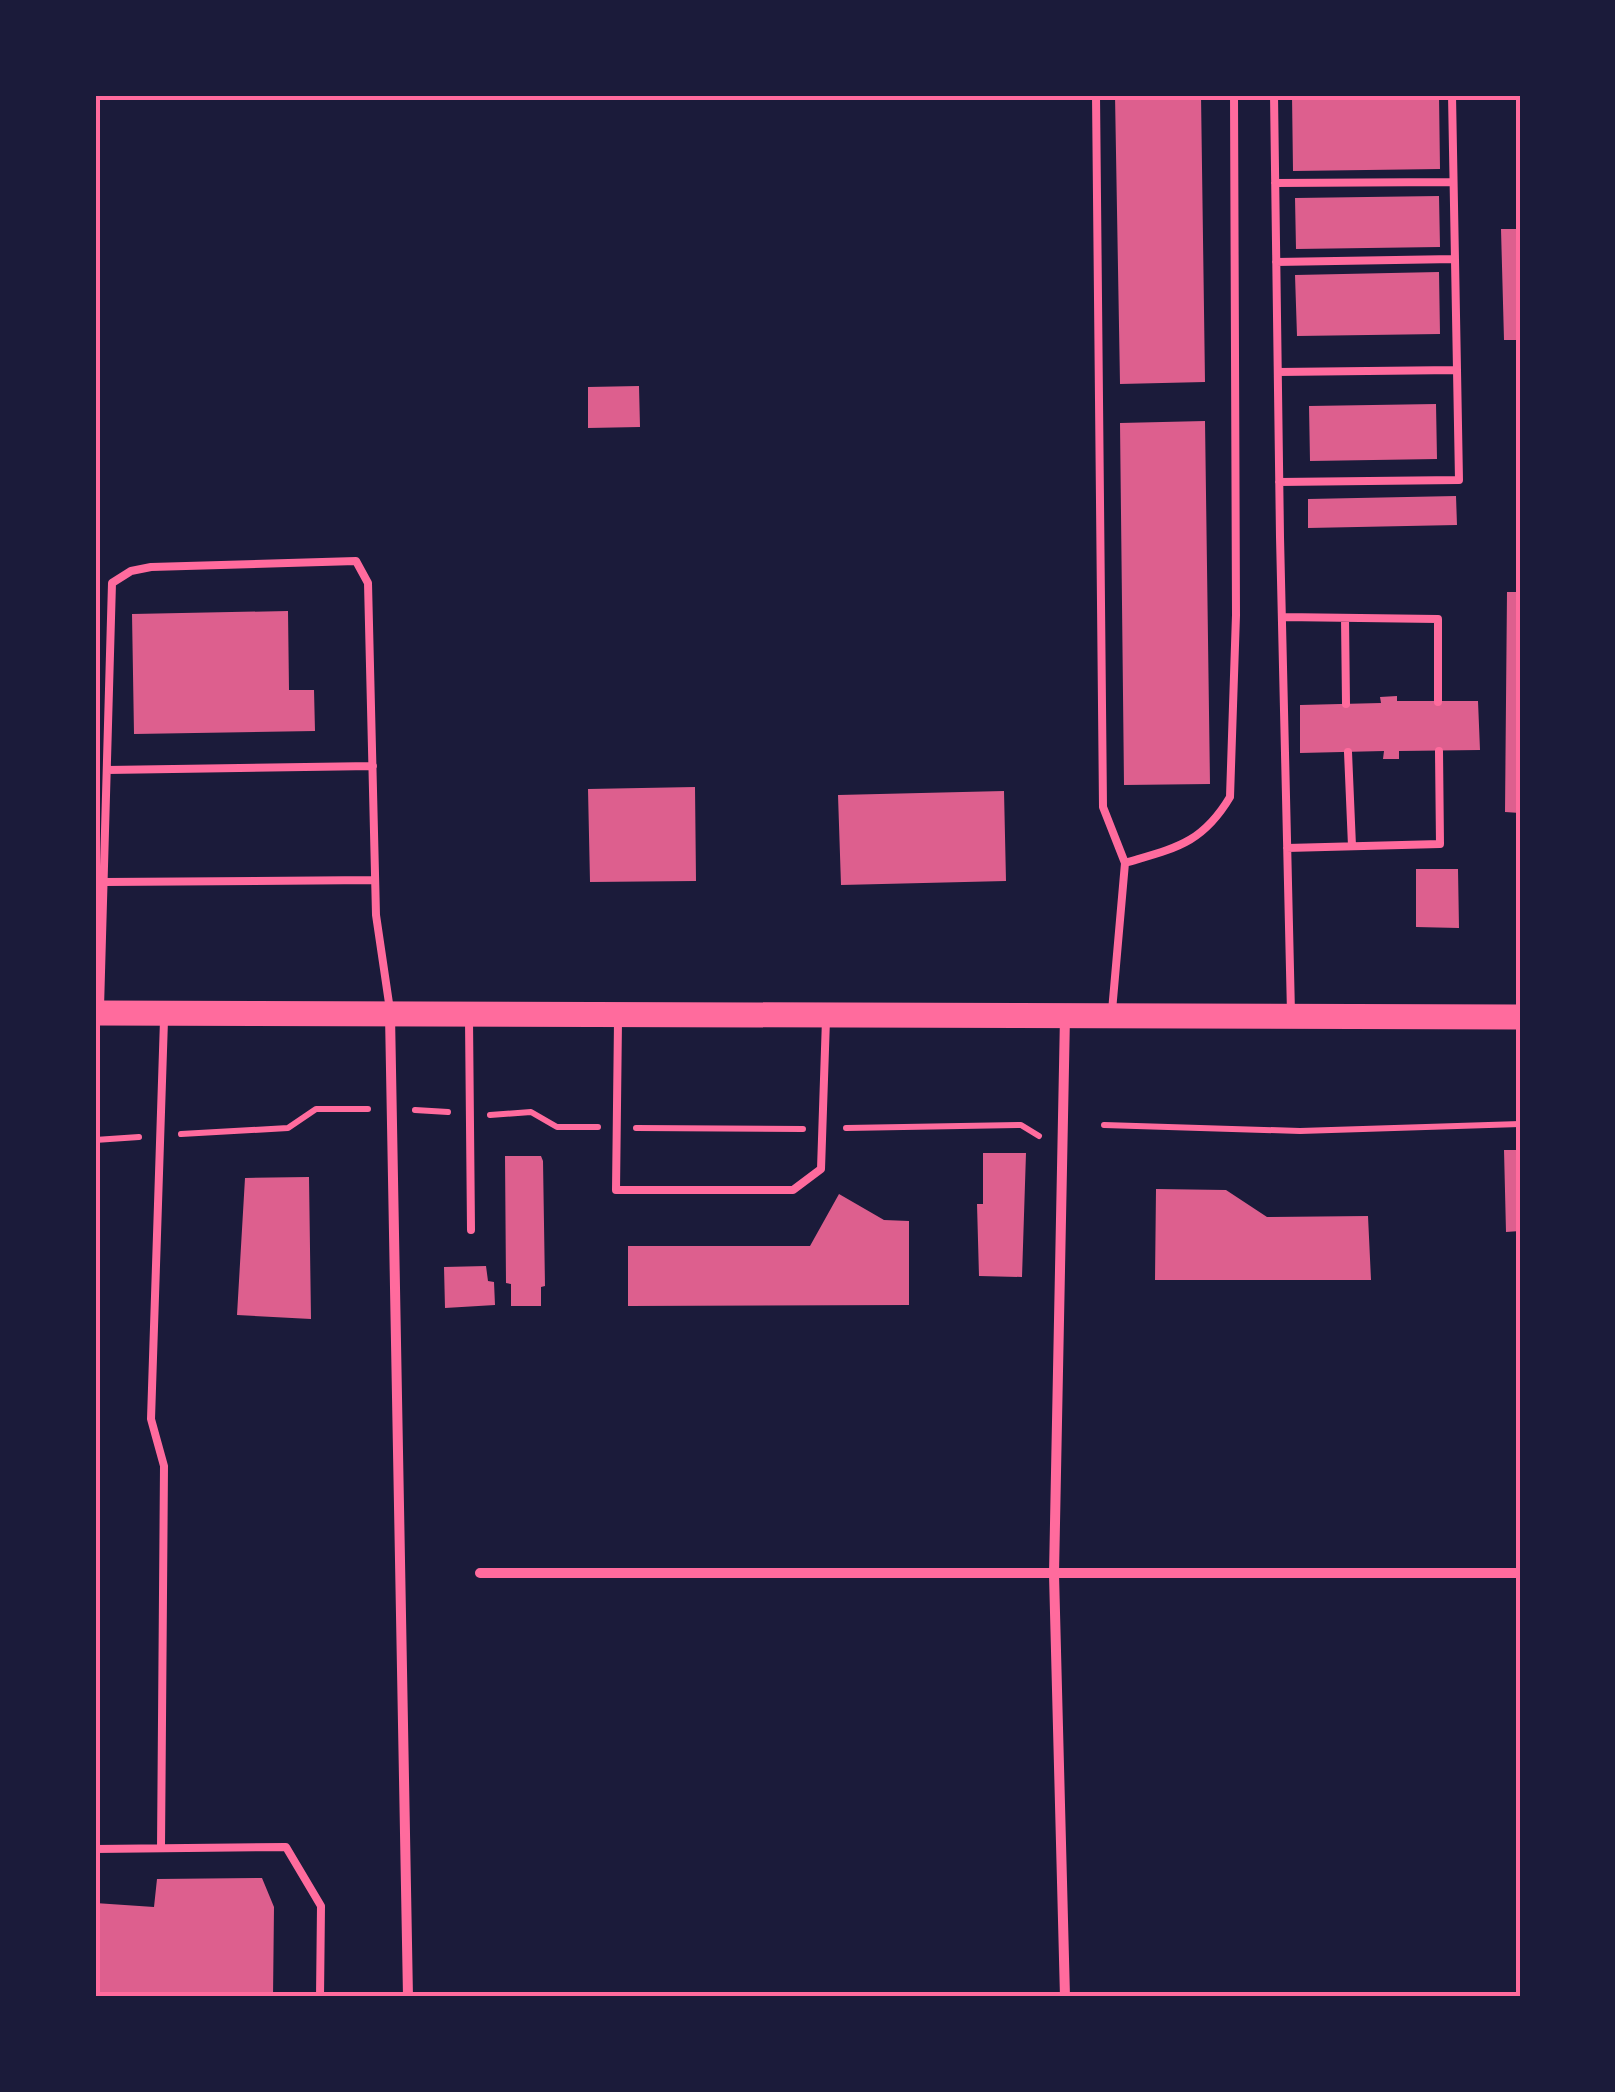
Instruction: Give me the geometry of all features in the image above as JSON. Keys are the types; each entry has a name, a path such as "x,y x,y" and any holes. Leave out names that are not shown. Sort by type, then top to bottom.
{"main road":[{"path":"98,1013 1520,1017"}],"street":[{"path":"390,1014 408,1997"},
{"path":"1065,1997 1054,1574 1066,1015"},
{"path":"480,1573 1520,1572"}],"lane":[{"path":"1096,95 1103,807 1125,864 1112,1016"},
{"path":"1125,864 1180,847 1216,821 1230,797 1236,615 1234,95"},
{"path":"1274,95 1291,1017"},
{"path":"1279,482 1459,480 1452,95"},
{"path":"1275,182 1453,182"},
{"path":"1276,262 1455,258"},
{"path":"1278,372 1457,370"},
{"path":"98,1013 112,583 131,571 151,567 356,560 368,584 376,915 390,1014"},
{"path":"1282,618 1438,618 1438,702"},
{"path":"1345,618 1346,704"},
{"path":"1287,848 1440,844 1439,750"},
{"path":"1348,752 1352,846"},
{"path":"107,770 372,766"},
{"path":"104,882 375,880"},
{"path":"161,1848 164,1466 151,1420 164,1014"},
{"path":"469,1014 471,1230"},
{"path":"618,1015 616,1190 793,1190 821,1169 826,1015"},
{"path":"95,1848 286,1847 321,1906 320,1997"}],"path":[{"path":"95,1140 288,1128 316,1109 496,1115 531,1112 557,1127 1022,1125 1036,1136 1048,1137"},
{"path":"1104,1124 1300,1131 1520,1124"}],"building":[{"path":"1115,95 1201,95 1205,382 1120,384"},
{"path":"1292,95 1439,95 1440,169 1293,171"},
{"path":"1439,196 1440,247 1296,249 1295,198"},
{"path":"1501,229 1520,229 1520,340 1504,340"},
{"path":"1439,272 1440,334 1297,336 1295,275"},
{"path":"639,386 640,427 588,428 588,387"},
{"path":"1436,404 1437,459 1310,461 1309,406"},
{"path":"1205,421 1210,784 1124,785 1120,423"},
{"path":"1456,496 1457,525 1308,528 1308,499"},
{"path":"1507,592 1520,592 1520,813 1505,812"},
{"path":"288,611 289,690 314,690 315,731 134,734 132,614"},
{"path":"1397,696 1397,701 1478,701 1480,750 1399,751 1399,759 1383,759 1384,751 1300,753 1300,705 1381,703 1380,697"},
{"path":"695,787 696,881 590,882 588,789"},
{"path":"1004,791 1006,881 841,885 838,795"},
{"path":"1416,869 1458,869 1459,928 1416,927"},
{"path":"1504,1150 1520,1150 1520,1231 1506,1232"},
{"path":"983,1153 1026,1153 1022,1277 979,1276 977,1204 983,1204"},
{"path":"505,1156 541,1156 543,1161 545,1286 541,1287 541,1306 511,1306 511,1284 506,1283"},
{"path":"309,1177 311,1319 237,1315 245,1178"},
{"path":"1156,1189 1226,1190 1267,1217 1368,1216 1371,1280 1155,1280"},
{"path":"839,1194 884,1220 909,1221 909,1305 628,1306 628,1246 810,1246"},
{"path":"486,1266 488,1281 494,1282 495,1305 445,1308 444,1267"},
{"path":"262,1878 274,1907 273,1997 95,1997 95,1903 154,1907 157,1879"}]}
